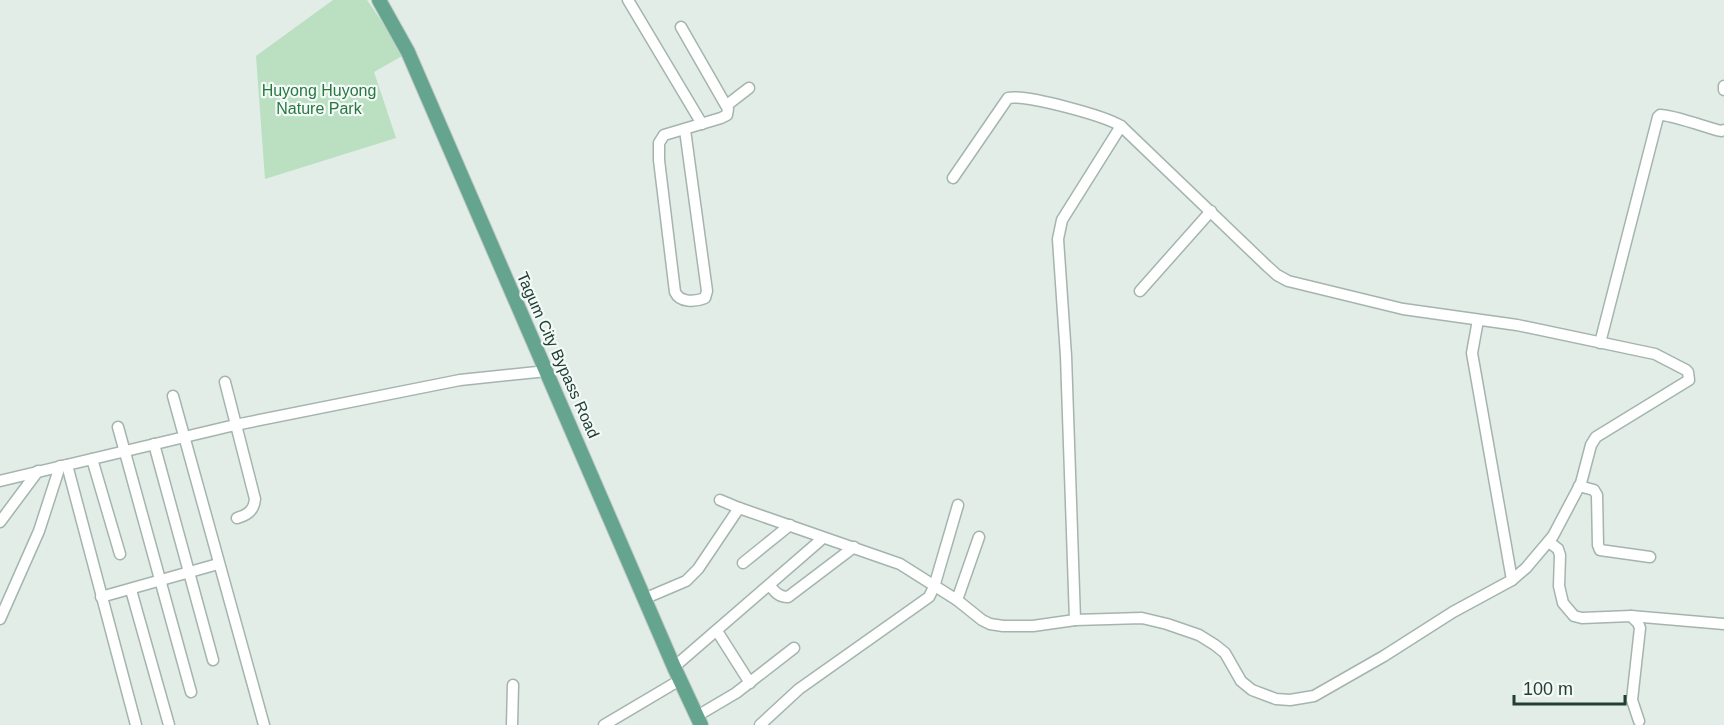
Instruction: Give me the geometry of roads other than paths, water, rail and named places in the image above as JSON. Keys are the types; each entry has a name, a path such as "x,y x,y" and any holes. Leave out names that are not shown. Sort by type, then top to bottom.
{"main road":[{"name":"Tagum City Bypass Road","path":"380,0 408,52 699,721"}],"street":[{"path":"628,0 702,124"},
{"path":"681,27 727,105 727,115 660,138 659,160 675,292 678,298 683,300 700,300 705,298 707,291 686,130"},
{"path":"727,105 749,88"},
{"path":"720,500 900,564 919,574 982,620 997,625 1033,626 1075,620 1142,618 1167,624 1199,635 1215,645 1225,653 1241,681 1252,690 1276,699 1302,700 1314,696 1384,656 1453,612 1512,580 1550,542 1580,486 1590,445 1596,437 1687,383 1689,377 1686,370 1660,356 1517,325 1403,309 1288,281 1267,266 1121,126 1096,115 1024,99 1008,98 954,178"},
{"path":"1600,343 1658,117 1666,114 1695,125 1724,130"},
{"path":"1075,620 1058,239 1062,220 1121,126"},
{"path":"1140,291 1211,211"},
{"path":"1478,320 1472,353 1512,580"},
{"path":"0,481 235,425 460,380 547,371"},
{"path":"225,382 255,499 251,511 237,518"},
{"path":"173,396 264,725"},
{"path":"118,428 191,692"},
{"path":"154,444 213,660"},
{"path":"92,459 120,554"},
{"path":"63,465 136,725"},
{"path":"0,619 39,531 63,465"},
{"path":"0,522 38,471"},
{"path":"1580,486 1594,490 1597,495 1600,550 1650,557"},
{"path":"760,725 799,689 874,634 926,600 934,587 958,505"},
{"path":"645,598 686,581 698,568 739,508"},
{"path":"743,563 790,525"},
{"path":"957,600 978,537"},
{"path":"604,725 677,674 717,631 823,538"},
{"path":"1550,542 1560,552 1561,597 1574,616 1582,618 1631,616 1724,624"},
{"path":"770,586 777,594 788,597 854,547"},
{"path":"101,597 218,564"},
{"path":"131,590 169,725"},
{"path":"1631,616 1640,628 1632,700 1639,721"},
{"path":"717,631 750,683"},
{"path":"699,721 794,648"},
{"path":"512,725 513,685"}],"park label":[{"name":"Huyong Huyong Nature Park","path":"319,99"}]}
